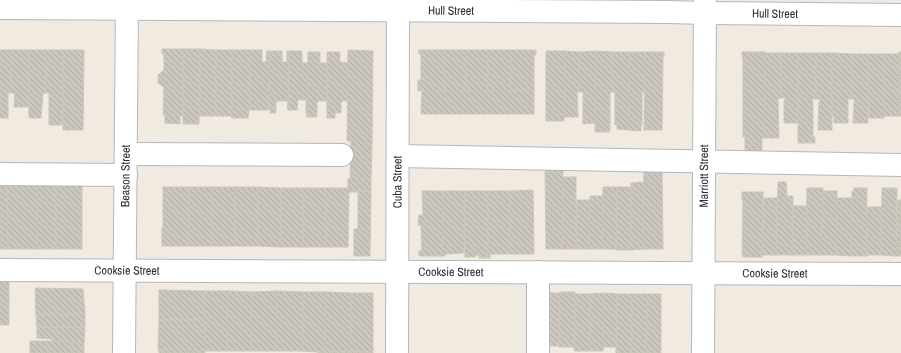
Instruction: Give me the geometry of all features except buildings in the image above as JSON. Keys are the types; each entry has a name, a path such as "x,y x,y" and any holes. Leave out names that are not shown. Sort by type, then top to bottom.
{"street":[{"name":"Hull Street","path":"0,8 127,4 398,11 668,12 705,7 901,15"},
{"name":"Beason Street","path":"124,353 127,4"},
{"name":"Marriott Street","path":"703,353 705,7"},
{"name":"Cuba Street","path":"397,353 398,11"},
{"path":"0,174 126,164 342,155"},
{"path":"398,156 901,165"},
{"name":"Cooksie Street","path":"0,270 901,274"},
{"path":"538,272 538,353"}]}
